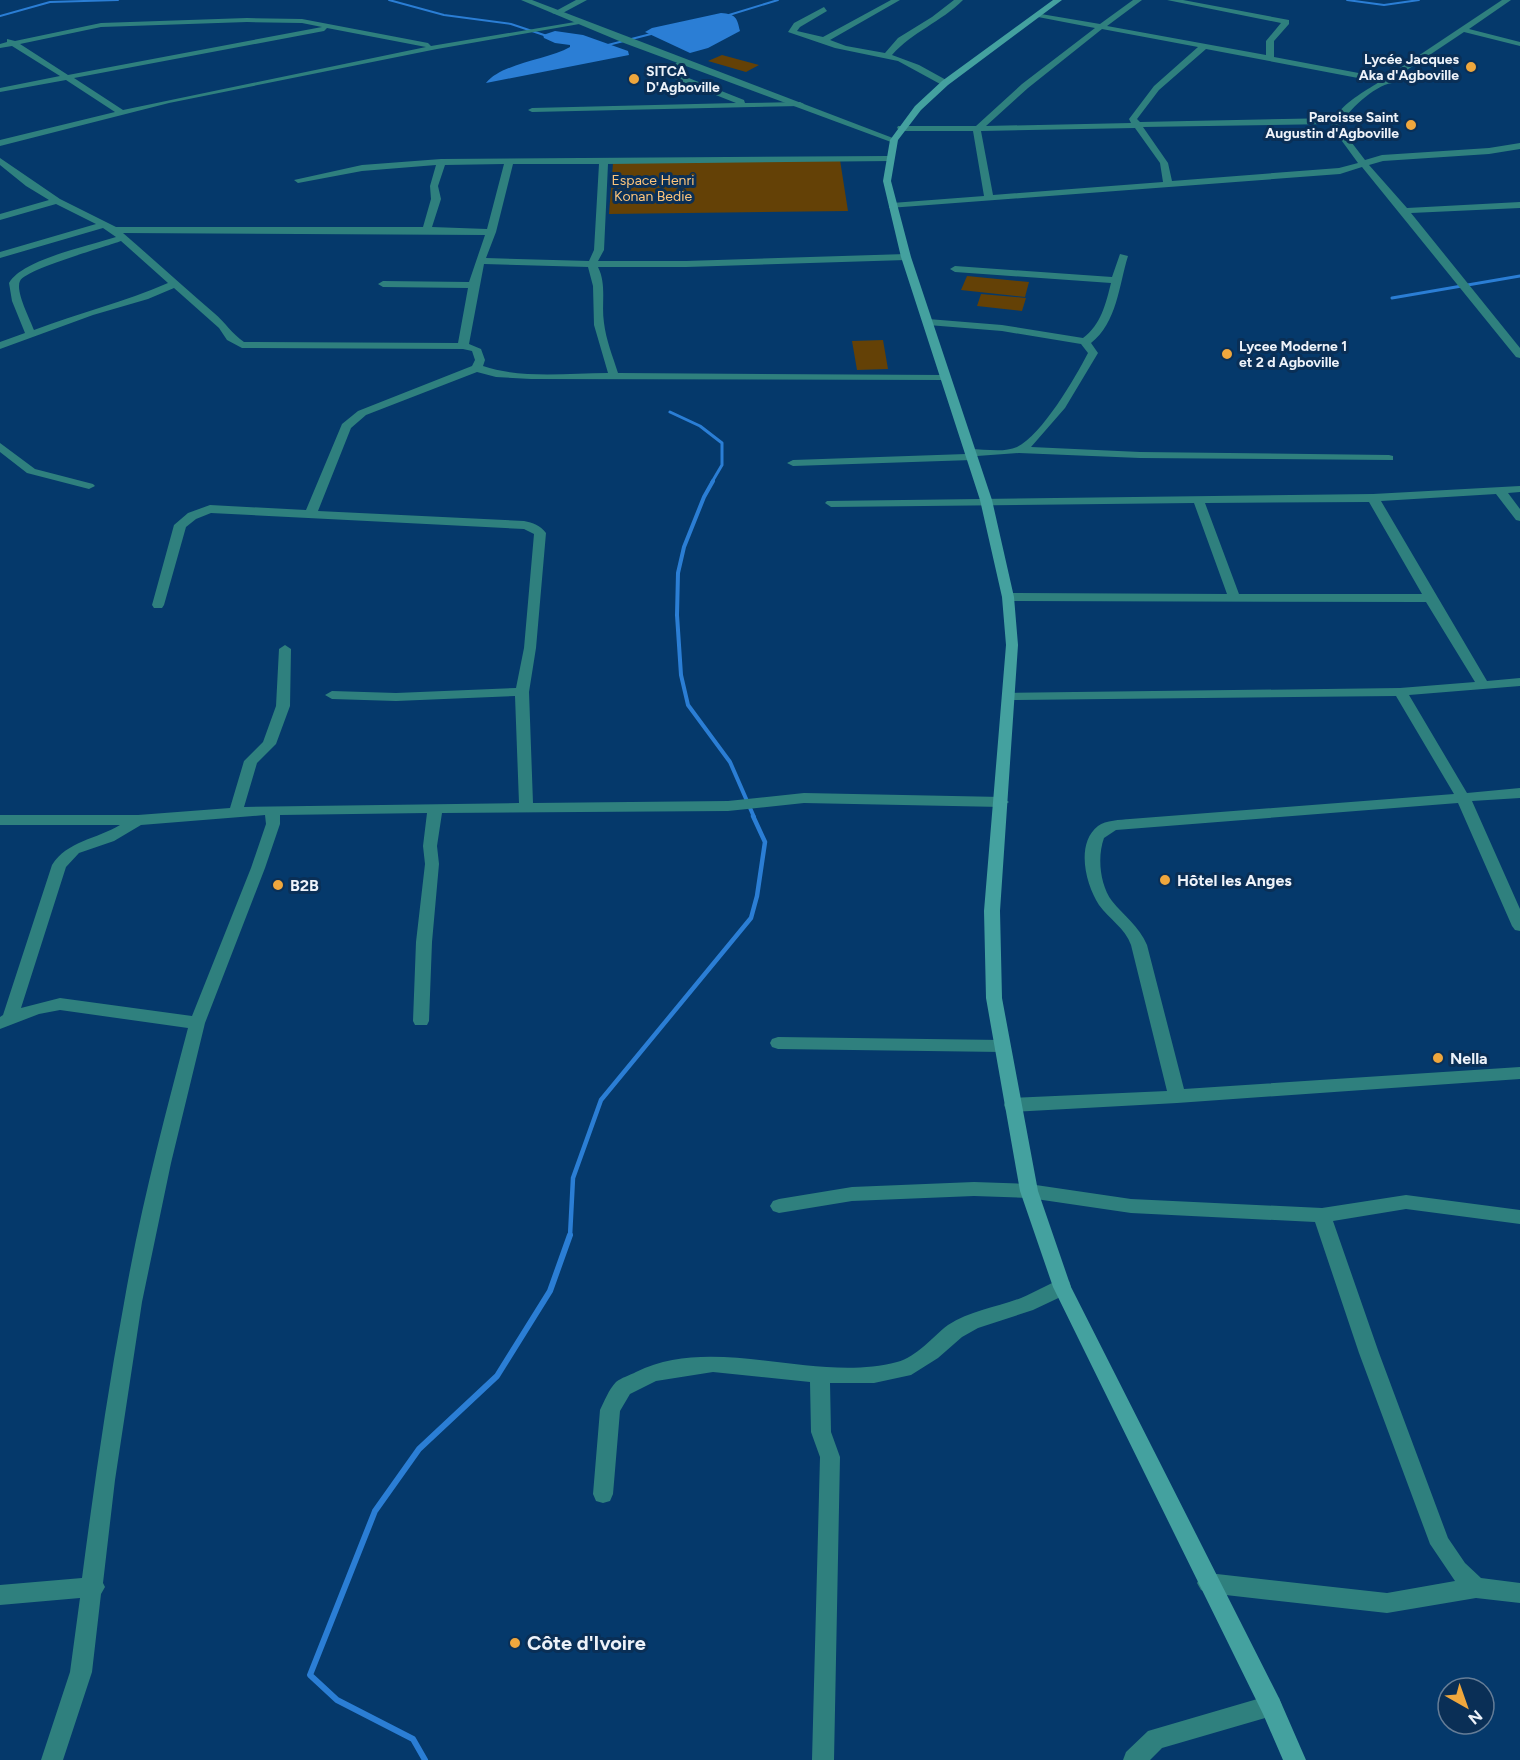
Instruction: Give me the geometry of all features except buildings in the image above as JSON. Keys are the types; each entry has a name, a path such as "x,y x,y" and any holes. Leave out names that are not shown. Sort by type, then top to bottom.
{"main road":[{"path":"1058,0 945,83 897,134 889,159 887,181 906,257 986,500 1008,597 1012,645 992,911 994,998 1029,1191 1062,1287 1271,1706 1294,1760"}],"street":[{"path":"525,0 682,62 800,104 897,134 1265,120 1338,121"},
{"path":"556,13 570,4 583,0"},
{"path":"824,40 896,0"},
{"path":"887,55 901,40 935,19 959,0"},
{"path":"977,130 1026,86 1138,0"},
{"path":"1171,0 1286,22 1269,40 1267,46 1270,57"},
{"path":"1507,0 1389,81 1357,100 1342,113 1335,126 1348,146 1520,355"},
{"path":"824,9 797,26 792,32 824,40 834,45 887,55 915,65 945,83"},
{"path":"1038,15 1389,81"},
{"path":"0,46 79,28 111,24 282,20 302,21 437,47"},
{"path":"0,143 121,112 437,47 581,23"},
{"path":"0,90 333,27"},
{"path":"1462,29 1520,44"},
{"path":"0,35 121,112"},
{"path":"1168,184 1164,163 1133,119 1140,107 1206,45"},
{"path":"682,62 671,71 674,75 752,106"},
{"path":"532,110 800,104"},
{"path":"977,130 989,198"},
{"path":"892,206 1340,171 1382,158 1520,146"},
{"path":"1509,148 1520,155"},
{"path":"298,180 362,168 441,162 889,159"},
{"path":"0,161 29,184 118,234 176,283 224,326 231,338 242,345 463,346 476,349 480,360 477,368"},
{"path":"463,346 476,272 491,232 509,161"},
{"path":"604,161 599,250 592,264 599,286 599,325 614,376"},
{"path":"427,230 436,199 434,186 441,162"},
{"path":"0,217 57,201"},
{"path":"1403,211 1520,205"},
{"path":"0,255 103,225"},
{"path":"31,335 17,301 14,283 18,276 37,266 118,234 427,230 491,232"},
{"path":"928,322 1002,328 1085,342 1094,337 1108,310 1114,280 1123,256"},
{"path":"482,261 686,264 906,257"},
{"path":"955,268 1114,280"},
{"path":"0,346 144,297 176,283"},
{"path":"383,284 475,285"},
{"path":"1019,450 1034,441 1090,360 1093,353 1085,342"},
{"path":"311,513 346,426 351,419 477,368 485,372 507,375 945,378"},
{"path":"0,446 31,471 89,486"},
{"path":"793,463 1019,450 1140,455 1389,458"},
{"path":"831,502 1373,498 1520,489"},
{"path":"1500,491 1520,517"},
{"path":"1373,498 1482,683"},
{"path":"1198,499 1235,599"},
{"path":"158,605 180,525 192,516 210,509 533,527 540,533 530,648 522,692 526,806"},
{"path":"1008,597 1430,598"},
{"path":"236,811 251,761 269,744 283,706 285,649"},
{"path":"1009,696 1400,692 1482,683 1520,682"},
{"path":"332,695 396,697 522,692"},
{"path":"1400,692 1463,797 1520,926"},
{"path":"1177,1096 1137,938 1102,898 1095,878 1093,855 1097,837 1102,831 1109,827 1130,824 1520,793"},
{"path":"0,819 138,820 272,810 728,806 804,798 1002,802"},
{"path":"421,1021 424,942 432,864 430,846 435,809"},
{"path":"52,1760 81,1672 94,1587 105,1480 133,1302 162,1163 197,1023 262,857 273,825 272,810"},
{"path":"5,1021 59,865 74,850 109,838 138,820"},
{"path":"5,1021 60,1004 197,1023"},
{"path":"778,1043 1002,1046"},
{"path":"1012,1104 1177,1096 1520,1073"},
{"path":"778,1206 852,1194 974,1189 1029,1191 1131,1206 1322,1215 1406,1202 1520,1217"},
{"path":"1322,1215 1369,1353 1440,1544 1458,1569 1476,1588"},
{"path":"603,1494 610,1410 623,1388 653,1373 713,1364 820,1375 874,1375 904,1369 931,1352 955,1331 972,1322 1026,1304 1062,1287"},
{"path":"820,1375 821,1432 830,1456 823,1760"},
{"path":"1208,1583 1387,1603 1476,1588 1520,1593"},
{"path":"0,1595 94,1587"},
{"path":"1134,1760 1156,1739 1271,1706"}],"green space":[{"path":"722,55 759,65 746,72 708,61"},
{"name":"Espace Henri Konan Bedie","path":"840,160 848,211 609,214 613,163"},
{"path":"967,276 1029,282 1025,297 961,290"},
{"path":"981,294 1026,298 1022,311 977,306"},
{"path":"883,340 888,369 857,370 852,341"}],"water":[{"path":"721,13 730,14 735,18 740,31 708,48 690,53 645,32 652,28"},
{"path":"555,31 583,35 628,51 629,55 486,83 493,76 514,66 570,47 570,45 555,43 544,38 543,35"}],"waterway":[{"path":"0,16 50,2 118,0"},
{"path":"389,0 444,15 511,24 547,36"},
{"path":"729,15 778,0"},
{"path":"1347,0 1384,5 1419,0"},
{"path":"604,46 651,34"},
{"path":"1392,298 1520,276"},
{"path":"670,412 700,426 722,443 722,465 712,482"},
{"path":"713,481 704,497 684,547 678,573 677,615 681,675 688,705 730,762 754,817"},
{"path":"570,1236 573,1178 601,1100 751,918 757,896 765,842 753,816"},
{"path":"425,1760 413,1739 337,1700 310,1675 375,1511 419,1449 497,1376 550,1291 570,1235"}],"place":[{"name":"Lycée Jacques Aka d'Agboville","path":"1471,67"},
{"name":"SITCA D'Agboville","path":"634,79"},
{"name":"Paroisse Saint Augustin d'Agboville","path":"1411,125"},
{"name":"Lycee Moderne 1 et 2 d Agboville","path":"1227,354"},
{"name":"Hôtel les Anges","path":"1165,880"},
{"name":"B2B","path":"278,885"},
{"name":"Nella","path":"1438,1058"},
{"name":"Côte d'Ivoire","path":"515,1643"}]}
